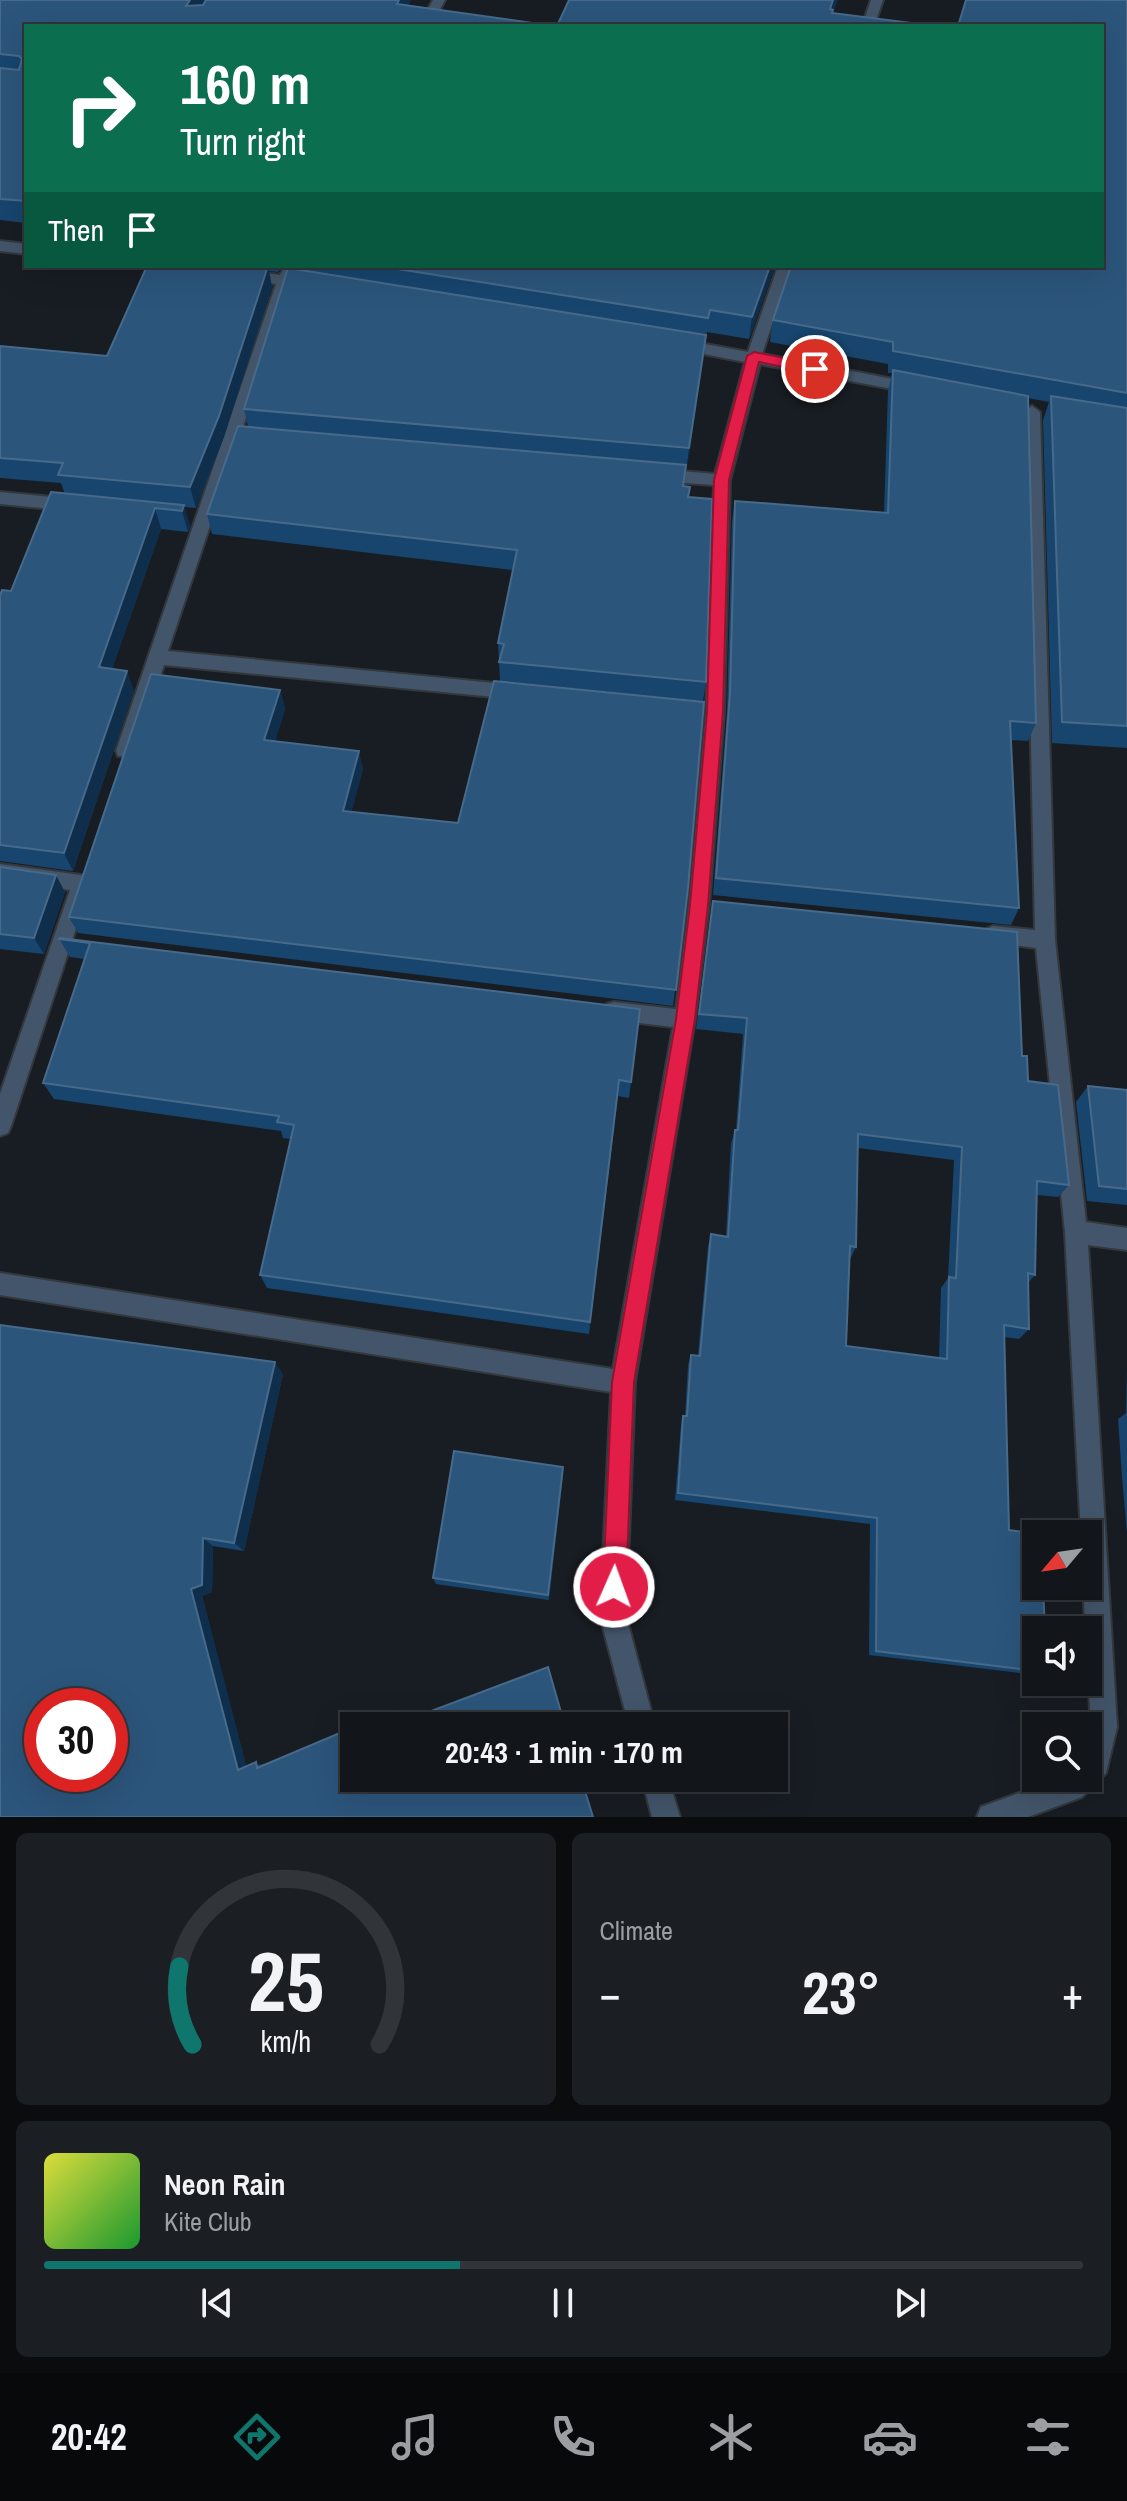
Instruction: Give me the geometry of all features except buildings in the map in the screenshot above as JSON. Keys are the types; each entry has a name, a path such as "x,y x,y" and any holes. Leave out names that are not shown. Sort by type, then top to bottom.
{"street":[{"path":"426,24 439,0"},
{"path":"869,24 877,0"},
{"path":"0,246 24,249"},
{"path":"638,1712 613,1616 623,1382 707,905 707,711 722,480 754,356 784,268"},
{"path":"228,273 288,273 331,287"},
{"path":"121,762 157,657 196,517 242,439 288,273"},
{"path":"660,341 754,356 924,390"},
{"path":"1032,411 1045,940 1076,1232 1104,1727 1102,1738"},
{"path":"643,474 722,480"},
{"path":"0,498 94,507"},
{"path":"157,657 529,693"},
{"path":"0,872 83,875 71,945 0,1126"},
{"path":"966,932 1045,940"},
{"path":"592,1008 685,1019"},
{"path":"1076,1232 1127,1239"},
{"path":"0,1284 623,1382"},
{"path":"659,1792 666,1817"},
{"path":"991,1817 1050,1792"}],"route":[{"path":"614,1587 623,1382 685,1019 699,905 715,712 722,480 754,356 815,369"}]}
